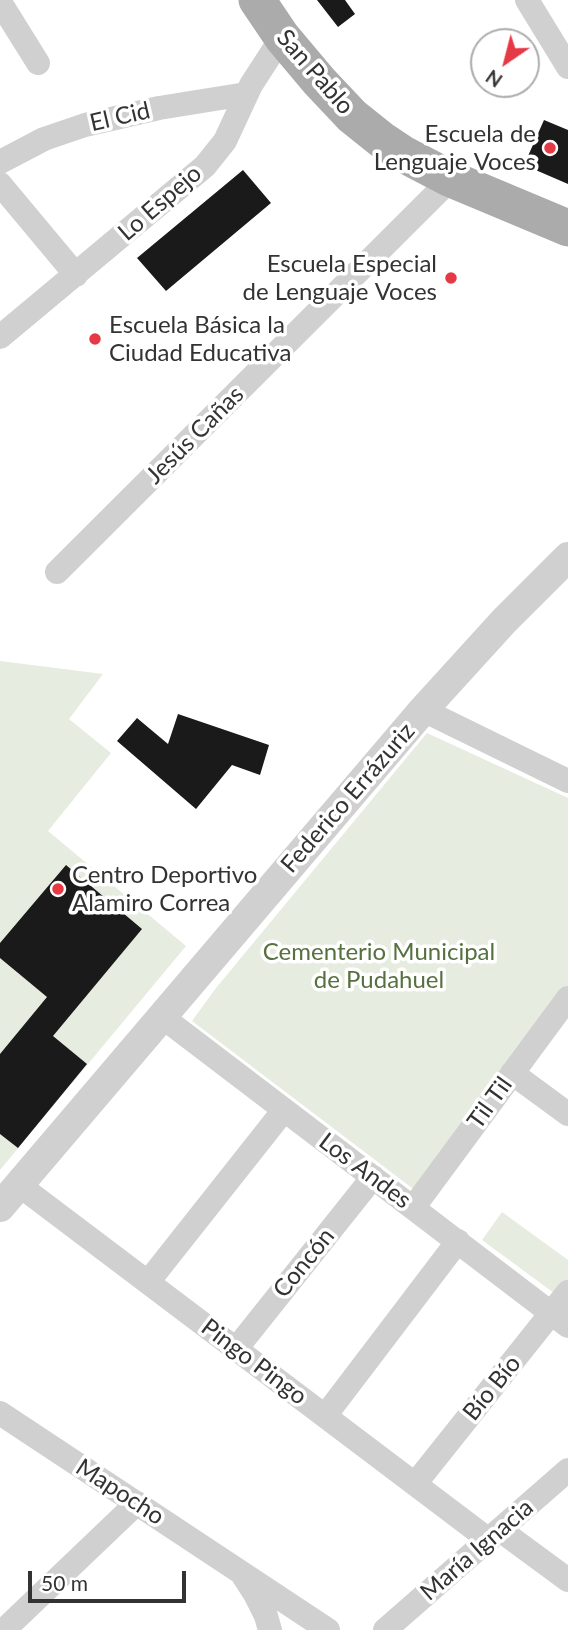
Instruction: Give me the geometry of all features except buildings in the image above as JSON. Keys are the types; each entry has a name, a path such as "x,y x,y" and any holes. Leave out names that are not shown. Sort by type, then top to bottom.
{"main road":[{"name":"San Pablo","path":"257,0 282,37 352,116 403,154 451,179 568,228"}],"street":[{"path":"527,0 568,66"},
{"path":"0,2 38,63"},
{"name":"Lo Espejo","path":"0,337 205,166 225,141 258,72 282,37"},
{"name":"El Cid","path":"0,162 44,139 85,125 159,108 246,94"},
{"name":"Jesús Cañas","path":"57,572 451,179"},
{"path":"0,184 76,275"},
{"name":"Federico Errázuriz","path":"9,1196 423,710 504,621 568,557"},
{"path":"423,710 568,781"},
{"name":"Til Til","path":"413,1208 568,998"},
{"name":"Los Andes","path":"161,1016 560,1320"},
{"path":"512,1073 568,1114"},
{"path":"148,1282 285,1110"},
{"name":"Concón","path":"236,1349 373,1177"},
{"name":"Pingo Pingo","path":"9,1196 148,1282 415,1484 568,1580"},
{"path":"325,1416 457,1241"},
{"name":"Bío Bío","path":"415,1484 560,1320 568,1292"},
{"name":"Mapocho","path":"0,1413 328,1630"},
{"name":"María Ignacia","path":"385,1630 568,1469"},
{"path":"4,1630 137,1503"},
{"name":"Mapocho","path":"240,1571 255,1594 271,1630"}],"green space":[{"name":"Centro Deportivo Alamiro Correa","path":"0,661 103,674 69,719 111,753 48,831 186,946 0,1170"},
{"name":"Cementerio Municipal de Pudahuel","path":"427,733 568,798 568,986 416,1191 192,1021 216,988"},
{"path":"502,1212 568,1260 568,1282 558,1296 482,1240"}],"place":[{"name":"Escuela de Lenguaje Voces","path":"550,148"},
{"name":"Escuela Especial de Lenguaje Voces","path":"451,278"},
{"name":"Escuela Básica la Ciudad Educativa","path":"95,339"},
{"name":"Centro Deportivo Alamiro Correa","path":"58,889"}]}
